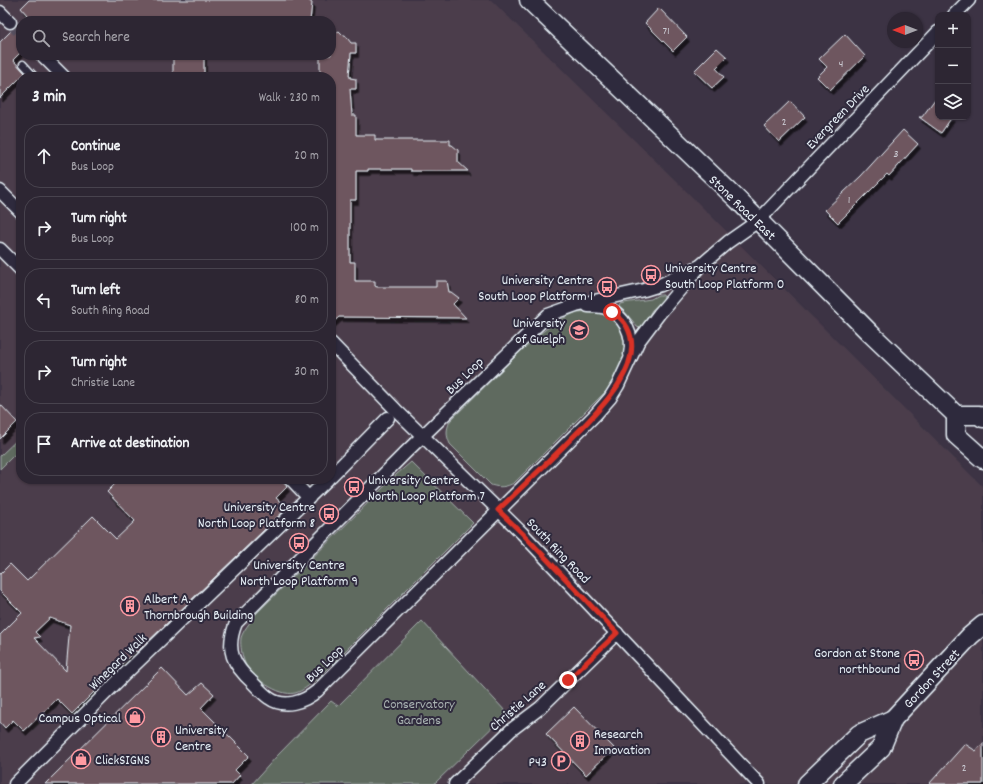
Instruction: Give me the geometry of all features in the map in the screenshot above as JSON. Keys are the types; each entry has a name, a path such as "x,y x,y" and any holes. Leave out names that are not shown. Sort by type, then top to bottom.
{"main road":[{"name":"Stone Road East","path":"529,0 956,415"},
{"path":"983,418 979,415 956,415 956,434 983,459"},
{"name":"Gordon Street","path":"843,784 881,748 893,719 976,631 983,614"},
{"name":"Gordon Street","path":"807,784 859,734 893,719"}],"street":[{"path":"957,12 969,0"},
{"path":"0,12 10,22"},
{"name":"Evergreen Drive","path":"758,221 935,35"},
{"path":"47,60 59,72"},
{"path":"0,191 16,207"},
{"name":"Bus Loop","path":"700,266 660,285 576,305 548,315 422,436 236,623 231,639 232,653 234,661 243,674 275,702 289,704 311,697 595,415 610,398 625,373 638,342 659,314 700,266 728,242 758,221"},
{"path":"0,249 16,265"},
{"name":"Bus Loop","path":"576,305 601,306 621,319 627,326 632,344 625,373"},
{"name":"South Ring Road","path":"336,349 422,436 522,533 759,784"},
{"path":"336,471 388,418"},
{"path":"296,484 309,498"},
{"name":"Winegard Walk","path":"15,784 124,675 323,484"},
{"name":"Christie Lane","path":"455,784 511,730 540,708 617,633"}],"lane":[{"path":"23,64 30,72"}],"shaded area":[{"name":"University of Guelph","path":"0,0 491,0 677,182 983,487 983,784 0,784"}],"green space":[{"path":"658,295 663,295 664,299 652,310 640,328 637,327 619,306 620,304 624,303 651,299"},
{"path":"595,311 616,320 624,334 625,353 607,390 514,483 503,487 491,485 450,444 447,432 450,421 533,339 557,321 577,312"},
{"path":"16,441 16,453 0,469 0,456"},
{"path":"411,462 473,523 316,680 295,693 281,692 266,685 253,674 245,663 241,638 245,629 255,615 397,474"},
{"name":"Conservatory Gardens","path":"422,621 507,713 434,784 252,784 276,757 331,701 338,706"}],"building":[{"path":"29,0 308,0 312,3 311,16 26,16 27,15 21,8"},
{"path":"659,8 687,37 673,51 645,23"},
{"path":"16,26 16,57 13,60 24,72 16,72 16,82 0,98 0,42"},
{"path":"339,31 345,35 351,43 356,43 356,53 351,53 349,76 350,78 356,79 356,89 350,89 352,115 356,115 356,135 375,135 375,140 450,140 450,145 458,150 458,162 468,171 368,169 368,171 356,171 356,200 350,200 350,262 355,262 355,281 375,281 375,286 377,287 436,287 436,281 447,281 449,292 459,298 453,304 466,318 339,317 336,320 336,72 320,72 320,60 336,60 336,33"},
{"path":"845,34 865,56 830,90 817,77 827,67 819,59"},
{"path":"717,48 727,57 716,68 724,77 712,88 694,71"},
{"path":"173,60 204,60 204,72 173,72"},
{"path":"935,99 935,120 950,120 941,133 919,117 922,117"},
{"path":"790,101 805,117 779,142 764,126"},
{"path":"903,130 918,144 889,176 887,174 838,223 825,210 861,176"},
{"path":"0,404 16,421 16,423 0,439"},
{"name":"Albert A. Thornbrough Building","path":"115,484 284,484 287,487 276,498 287,508 137,652 135,651 72,714 57,699 24,731 13,720 5,728 0,722 0,635 22,613 0,591 0,574 10,564 27,581 93,516 116,539 135,521 107,492","holes":["50,618 70,625 66,671 34,638 40,637 35,632"]},
{"name":"University Centre","path":"162,668 188,695 202,683 214,694 201,708 249,756 235,770 240,775 232,784 45,784"},
{"name":"Research Innovation","path":"574,707 614,748 586,775 546,734"},
{"path":"983,743 983,784 929,784 965,744 976,751"}],"tunnel":[{"path":"10,22 16,29"}],"place":[{"name":"University Centre South Loop Platform 0","path":"651,275"},
{"name":"University Centre South Loop Platform 1","path":"607,287"},
{"name":"University of Guelph","path":"579,330"},
{"name":"University Centre North Loop Platform 7","path":"354,487"},
{"name":"University Centre North Loop Platform 8","path":"329,514"},
{"name":"University Centre North Loop Platform 9","path":"299,543"},
{"name":"Albert A. Thornbrough Building","path":"130,606"},
{"name":"Gordon at Stone northbound","path":"914,660"},
{"name":"Campus Optical","path":"135,717"},
{"name":"University Centre","path":"161,737"},
{"name":"Research Innovation","path":"580,741"},
{"name":"ClickSIGNS","path":"81,759"},
{"name":"P43","path":"561,761"}],"route":[{"path":"568,680 617,633 522,533 498,510 595,415 610,398 625,373 632,344 627,326 612,312"}]}
